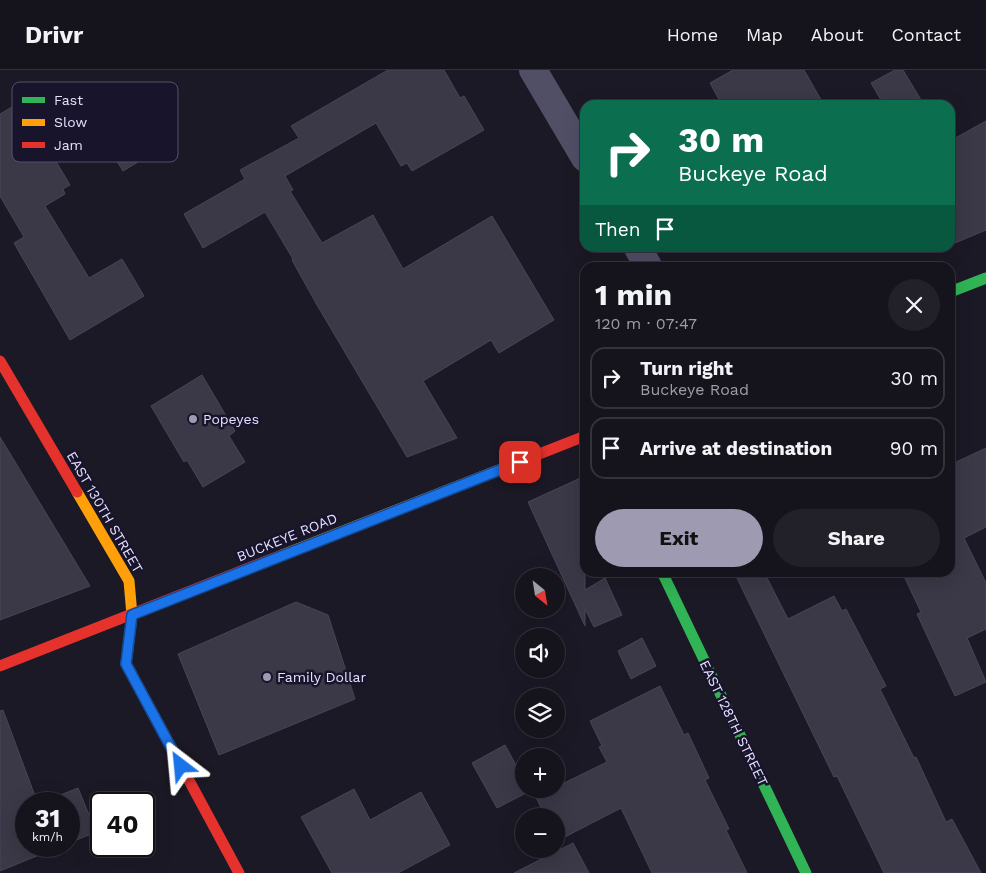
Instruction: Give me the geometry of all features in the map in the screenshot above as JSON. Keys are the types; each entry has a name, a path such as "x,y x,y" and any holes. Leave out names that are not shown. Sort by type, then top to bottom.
{"street":[{"path":"533,70 580,150"},
{"path":"955,290 986,278"},
{"name":"EAST 130TH STREET","path":"0,361 129,581 132,615 126,664 239,873"},
{"name":"BUCKEYE ROAD","path":"0,666 580,438"},
{"name":"EAST 128TH STREET","path":"664,577 806,873"}],"building":[{"path":"388,70 444,70 460,98 464,96 484,130 412,171 407,163 401,166 376,123 285,176 293,190 290,191 322,243 373,215 403,269 492,216 554,320 499,353 491,340 423,381 457,438 407,457 317,305 293,259 265,212 203,248 184,214 245,179 240,170 299,138 291,126"},
{"path":"733,70 804,70 821,100 719,100 710,83"},
{"path":"895,70 903,70 921,100 881,100 871,83"},
{"path":"12,107 12,162 56,162 70,185 63,189 65,194 45,206 89,278 122,259 144,296 70,340 14,243 24,237 0,196 0,114"},
{"path":"986,121 986,230 955,243 955,138"},
{"path":"117,162 138,162 123,171"},
{"name":"Popeyes","path":"202,375 235,431 229,436 245,462 203,487 187,460 184,462 151,406"},
{"path":"0,437 90,586 0,620"},
{"path":"986,448 986,527 964,538 986,583 986,629 967,638 986,682 955,696 917,614 921,612 904,577 955,577 955,463"},
{"path":"580,478 580,577 585,577 585,590 605,578 622,615 594,627 585,609 585,626 565,582 565,568 558,568 528,502"},
{"path":"736,577 767,577 788,619 834,596 842,611 846,609 886,686 880,689 914,758 916,757 946,822 952,819 981,873 884,873 837,776 834,777"},
{"name":"Family Dollar","path":"296,602 328,615 355,699 219,755 178,654"},
{"path":"642,638 656,666 631,679 618,651"},
{"path":"660,686 684,735 688,733 709,778 705,780 729,829 726,830 747,873 652,873 621,808 565,837 565,808 541,808 536,798 565,798 565,783 607,762 599,747 602,746 590,721"},
{"path":"3,710 34,792 15,792 15,857 34,857 0,871 0,711"},
{"path":"505,745 515,763 516,798 497,808 472,763"},
{"path":"78,788 80,792 68,792"},
{"path":"354,789 370,820 421,792 450,845 398,873 332,873 301,817"},
{"path":"80,793 90,817 90,834 80,839"},
{"path":"573,843 589,873 514,873 544,858 565,858 565,847"}],"traffic: fast":[{"path":"955,290 986,278"},
{"path":"664,577 806,873"}],"traffic: slow":[{"path":"282,555 501,469"},
{"path":"77,492 129,581 132,615 126,664 131,673"}],"traffic: jam":[{"path":"0,361 77,492"},
{"path":"501,469 580,438"},
{"path":"0,666 282,555"},
{"path":"131,673 239,873"}],"place":[{"name":"Popeyes","path":"193,419"},
{"name":"Family Dollar","path":"267,677"}],"route":[{"path":"181,766 126,664 132,615 358,524 520,462"}]}
